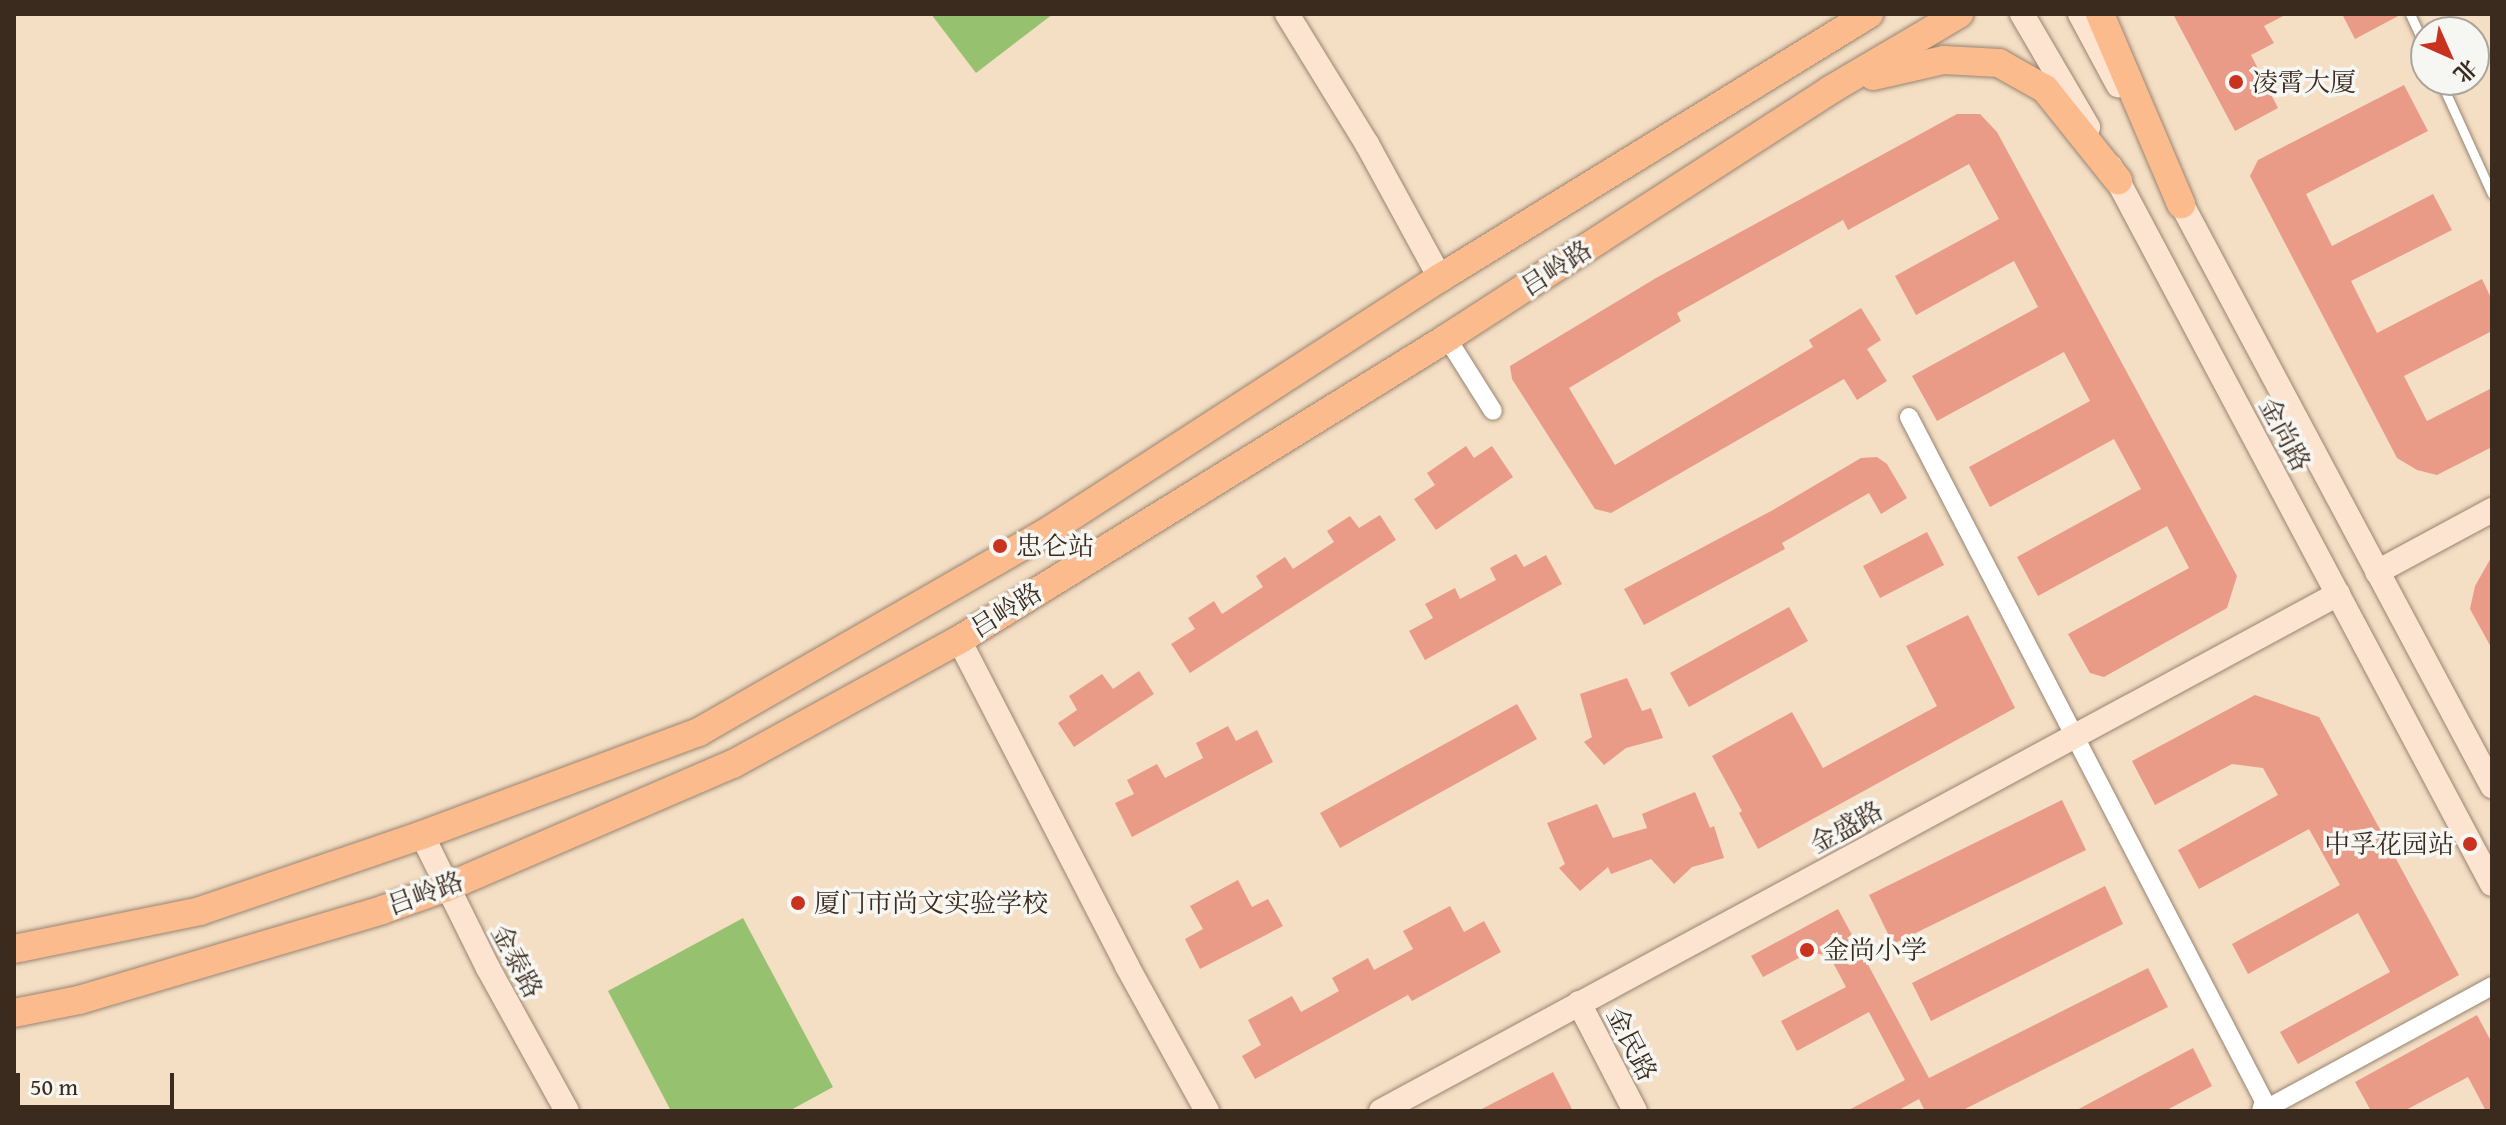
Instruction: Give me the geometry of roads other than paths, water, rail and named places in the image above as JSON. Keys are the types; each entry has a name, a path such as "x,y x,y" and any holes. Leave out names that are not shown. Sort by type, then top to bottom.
{"main road":[{"path":"1813,46 1843,14"},
{"name":"吕岭路","path":"14,949 200,911 422,835 699,732 1044,534 1440,278 1869,14"},
{"name":"吕岭路","path":"14,1013 79,1000 382,910 447,887 733,764 959,640 1447,338 1830,90 1959,14"},
{"path":"2100,14 2181,204"},
{"path":"1830,90 1896,68 1944,60 1999,63 2045,89 2118,180"}],"street":[{"path":"1287,14 1367,144 1440,278"},
{"name":"金尚路","path":"2022,14 2118,180 2492,884"},
{"name":"金尚路","path":"2080,14 2492,786"},
{"path":"1447,338 1493,411"},
{"path":"1909,417 2264,1101 2262,1111"},
{"path":"2377,572 2492,510"},
{"name":"金盛路","path":"1381,1111 2338,594"},
{"path":"959,640 1127,966 1207,1111"},
{"name":"金泰路","path":"422,835 567,1111"},
{"path":"2262,1111 2492,986"},
{"name":"金民路","path":"1579,1003 1635,1111"}],"lane":[{"path":"2447,96 2492,194"}],"place":[{"name":"凌霄大厦","path":"2236,82"},
{"name":"忠仑站","path":"1000,546"},
{"name":"中孚花园站","path":"2470,844"},
{"name":"厦门市尚文实验学校","path":"798,903"},
{"name":"金尚小学","path":"1807,950"}]}
